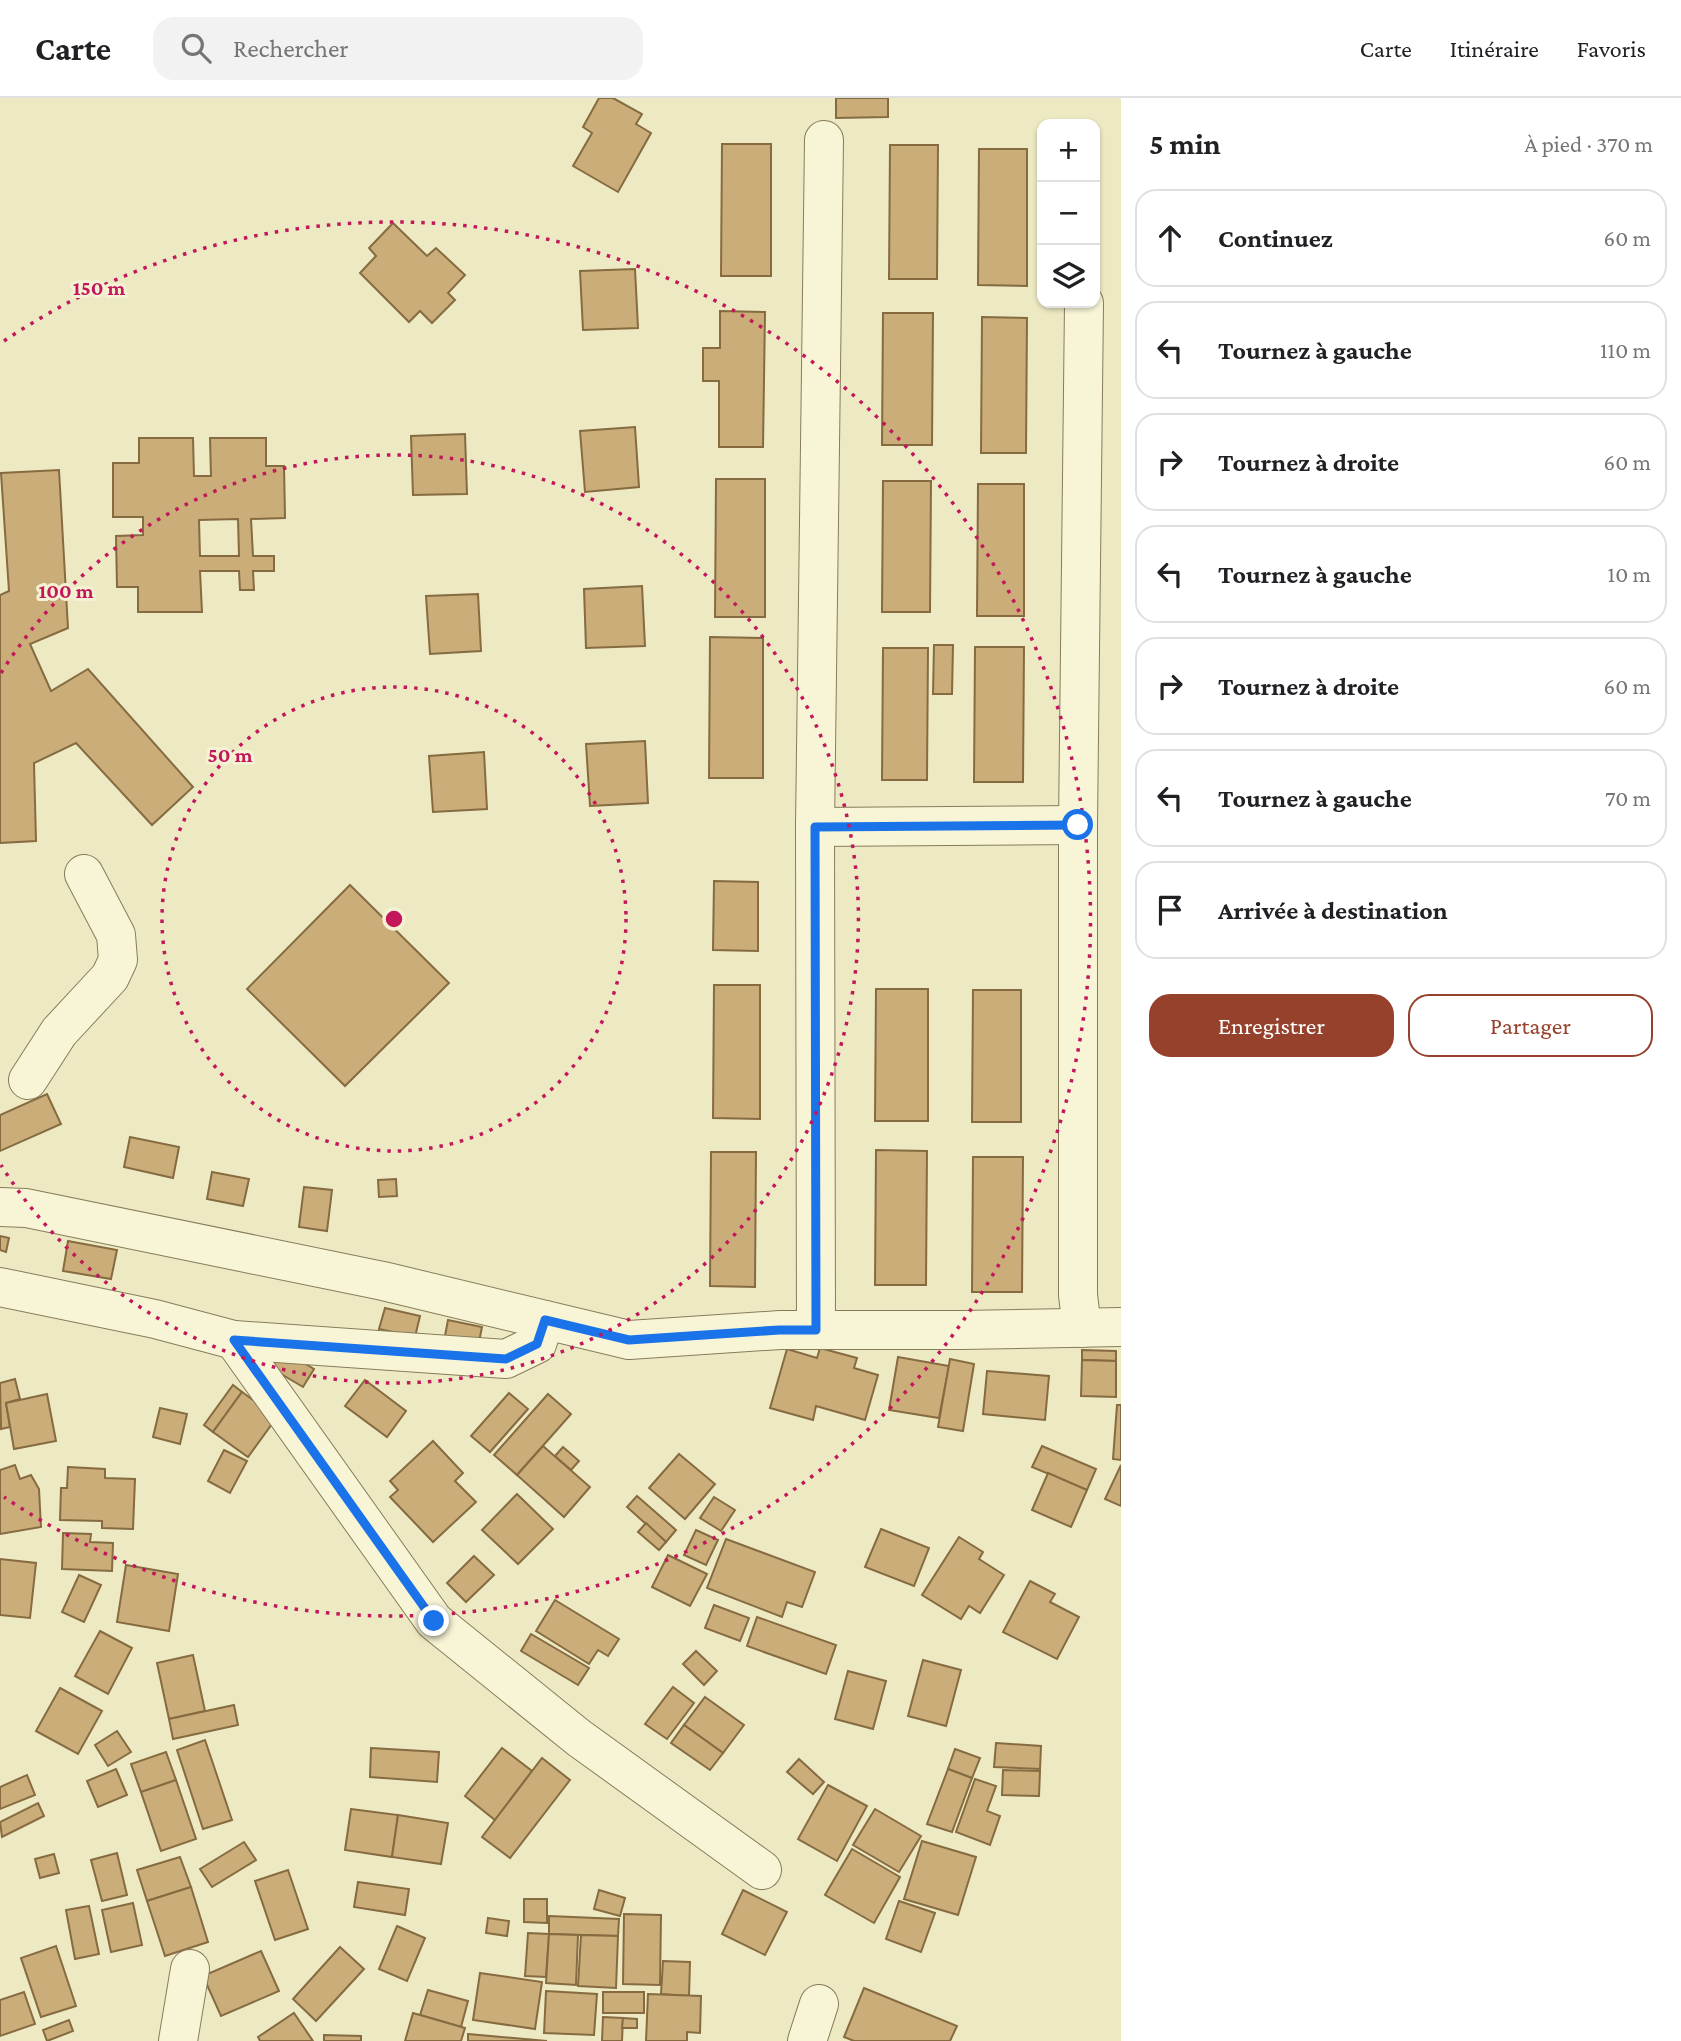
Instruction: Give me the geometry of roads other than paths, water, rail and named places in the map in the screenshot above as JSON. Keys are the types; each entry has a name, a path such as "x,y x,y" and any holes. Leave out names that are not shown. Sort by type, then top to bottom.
{"street":[{"path":"816,1330 815,827 824,140"},
{"path":"1082,1328 1078,1295 1078,825 1084,308"},
{"path":"815,827 1078,825"},
{"path":"28,1080 59,1032 110,977 118,960 116,935 84,874"},
{"path":"0,1207 26,1208 383,1281 629,1340 779,1330 1121,1327"},
{"path":"0,1287 155,1319 234,1340 506,1359 537,1344 545,1320"},
{"path":"234,1340 434,1621 579,1738 762,1870"},
{"path":"178,2041 190,1969"},
{"path":"807,2041 819,2004"}]}
